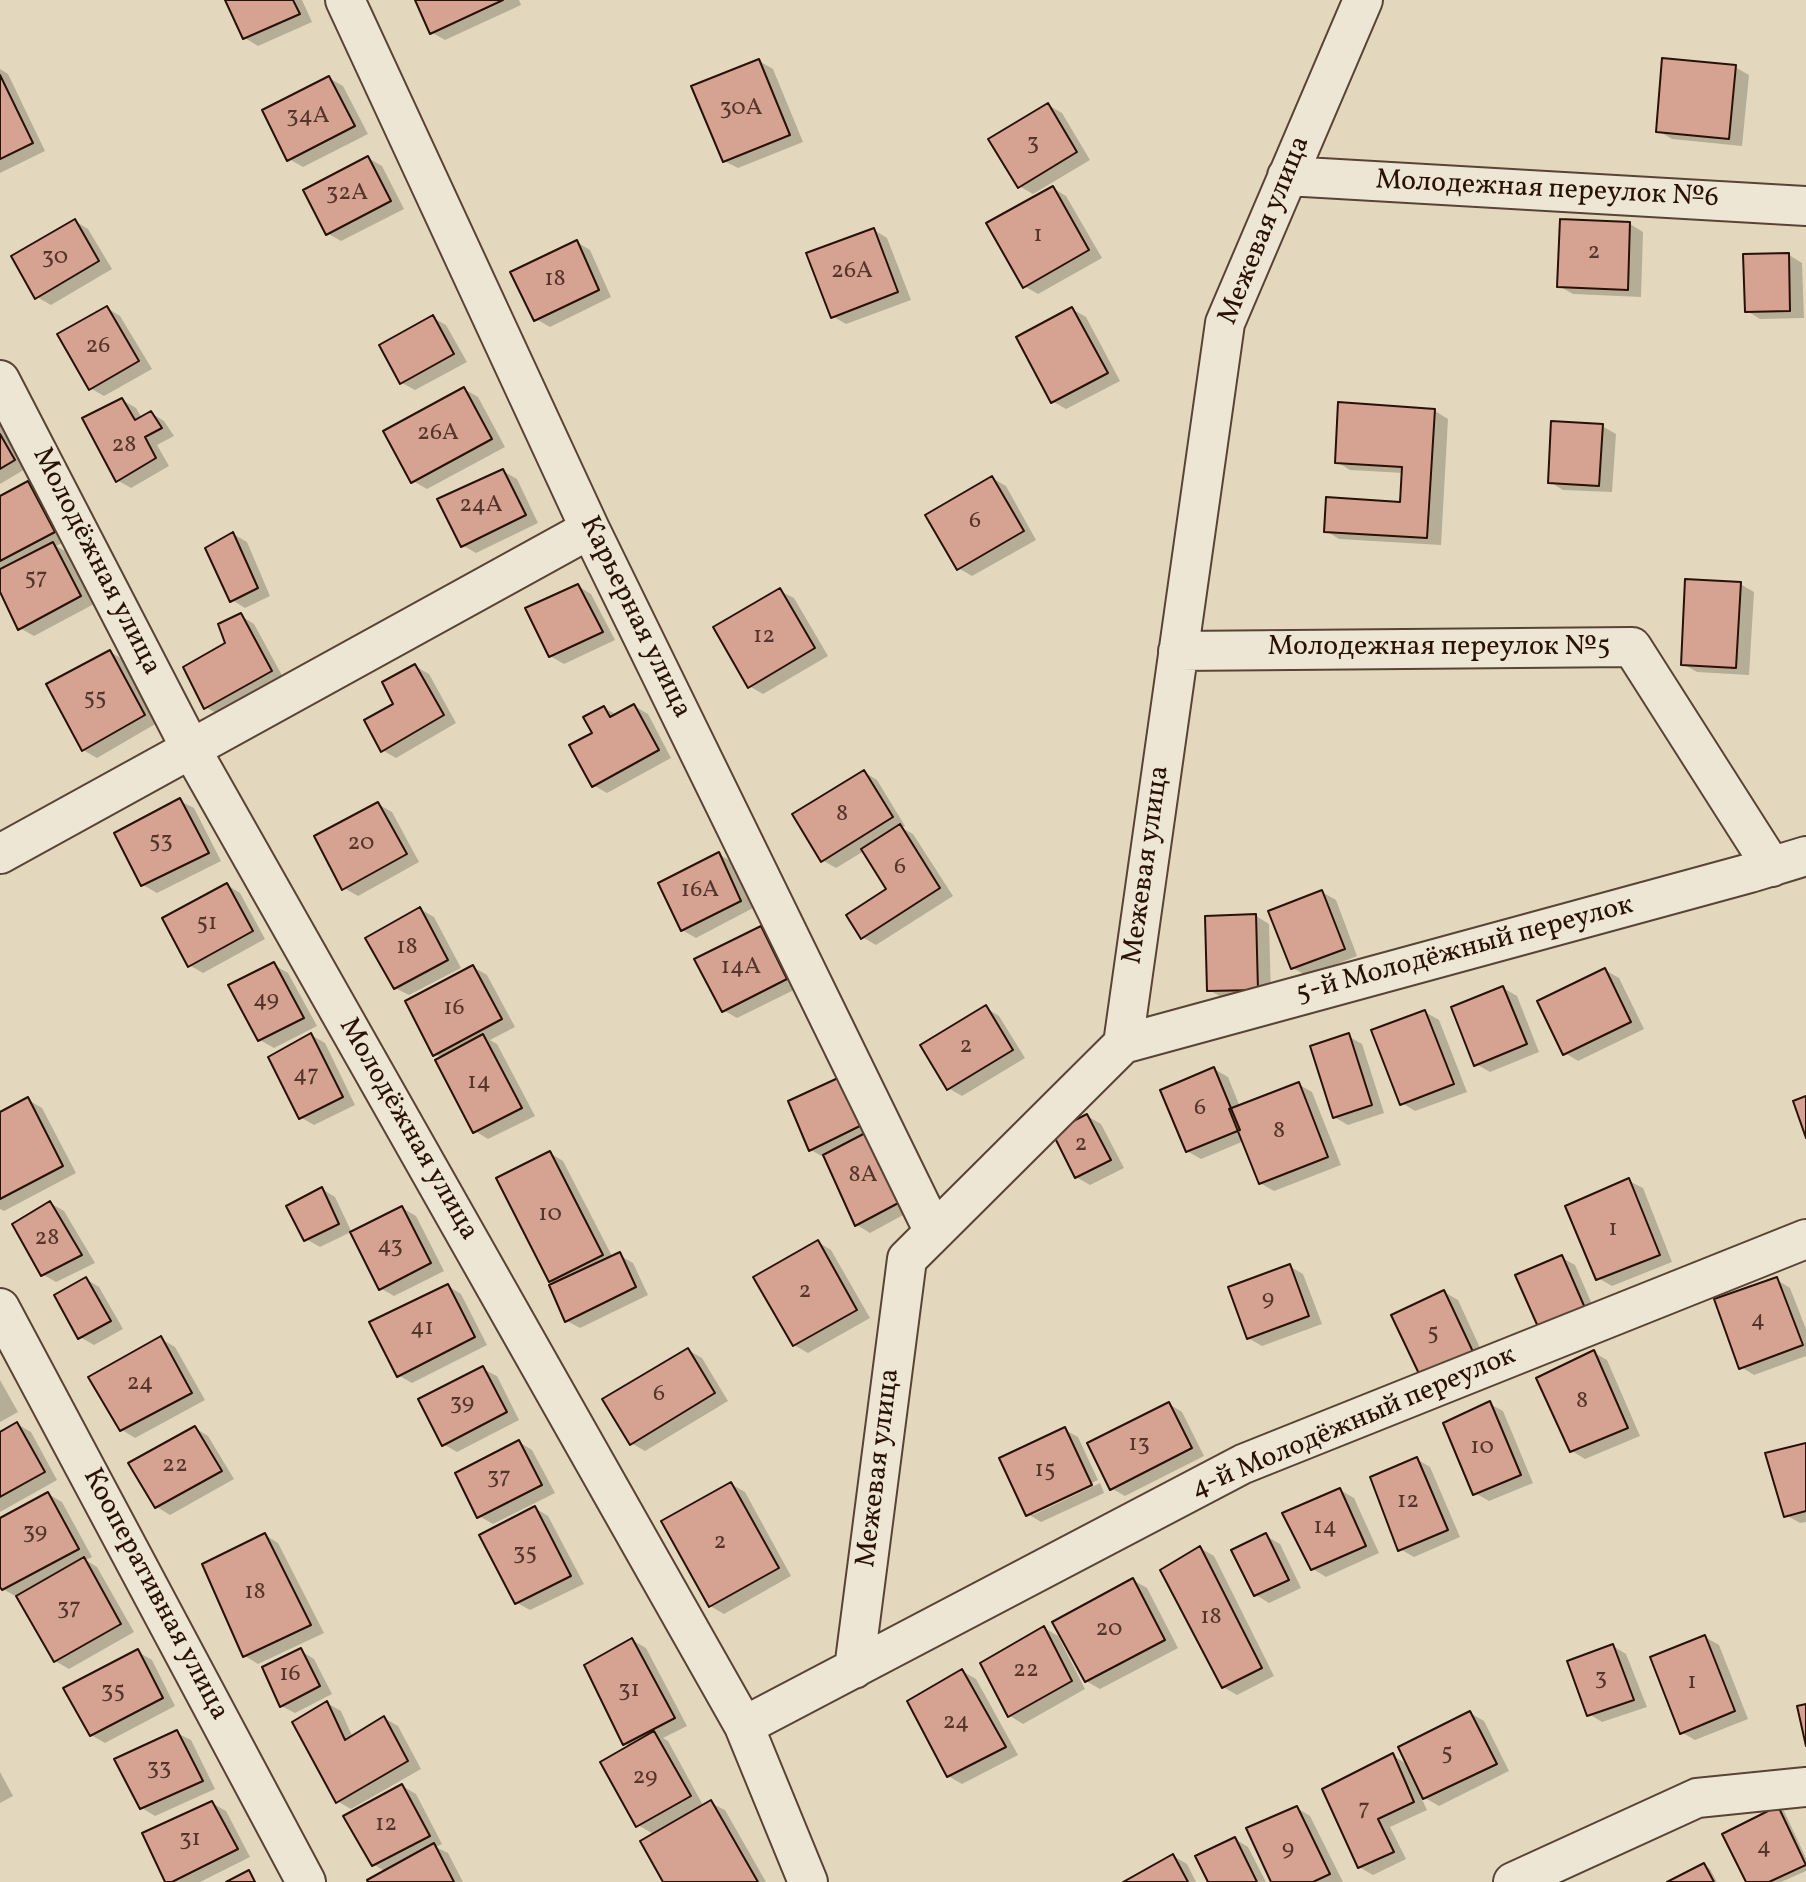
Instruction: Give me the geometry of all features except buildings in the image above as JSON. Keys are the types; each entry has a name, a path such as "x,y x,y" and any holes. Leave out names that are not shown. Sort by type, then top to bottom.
{"street":[{"name":"Карьерная улица","path":"345,0 590,529 934,1232"},
{"name":"Межевая улица","path":"854,1669 907,1259 1123,1044 1225,323 1363,0"},
{"name":"Молодежная переулок №6","path":"1287,176 1806,206"},
{"name":"Молодёжная улица","path":"0,380 191,749 744,1726 808,1882"},
{"path":"0,854 590,529"},
{"name":"Молодежная переулок №5","path":"1178,651 1632,647 1789,861"},
{"name":"5-й Молодёжный переулок","path":"1123,1044 1789,861"},
{"name":"4-й Молодёжный переулок","path":"744,1726 1243,1464 1806,1239"},
{"name":"Кооперативная улица","path":"0,1308 306,1882"},
{"path":"1513,1882 1697,1798 1806,1787"}]}
